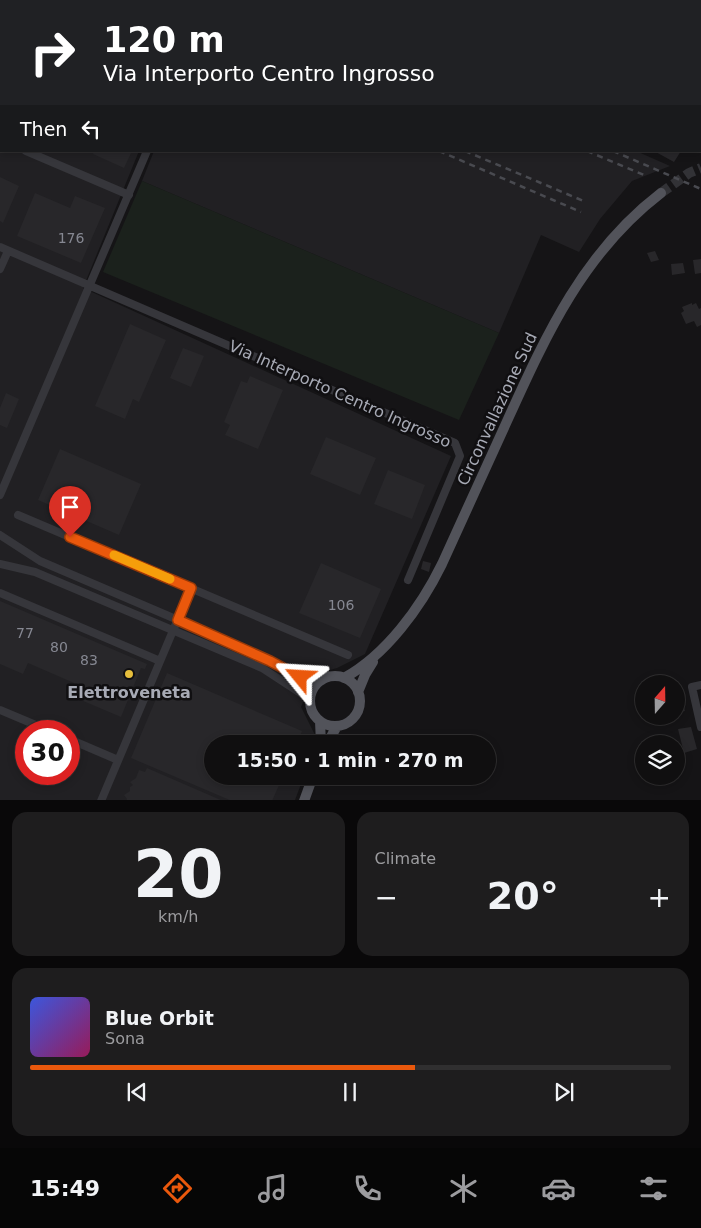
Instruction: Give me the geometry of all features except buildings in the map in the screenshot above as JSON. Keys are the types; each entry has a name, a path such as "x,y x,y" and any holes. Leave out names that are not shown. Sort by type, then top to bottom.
{"main road":[{"name":"Circonvallazione Sud","path":"380,651 417,607 434,580 538,354 570,294 611,239 645,205 661,193"},
{"path":"344,678 364,666 380,651"},
{"path":"358,692 365,675 380,651"},
{"path":"333,677 344,678 355,686 360,705 350,722 337,726 326,724 320,721 313,712 310,700 314,689 322,681 333,677"},
{"path":"320,721 321,735"},
{"path":"332,735 337,726"},
{"path":"304,800 310,785"}],"street":[{"path":"28,152 128,195"},
{"path":"0,495 147,152"},
{"name":"Via Interporto Centro Ingrosso","path":"0,269 4,249 456,443 460,456 408,580"},
{"path":"18,515 348,655"},
{"path":"0,535 40,561 270,661 300,677 322,681"},
{"path":"0,564 35,572 262,668 310,700"},
{"path":"101,800 191,588"},
{"path":"0,593 160,661"},
{"path":"701,685 692,687 701,727"},
{"path":"0,710 24,720"},
{"path":"80,744 118,760"}],"shaded area":[{"path":"0,152 139,152 83,288 451,456 365,654 337,668 315,674 301,707 315,735 204,735 204,785 301,785 295,800 0,800"},
{"path":"154,152 638,152 670,166 632,181 600,219 579,252 541,235 499,333 142,181"},
{"path":"142,181 499,333 459,420 103,272"}],"tunnel":[{"path":"661,193 689,173 701,168"}],"railway":[{"path":"441,152 581,212"},
{"path":"467,152 586,202"},
{"path":"589,152 644,175"},
{"path":"615,152 701,189"}],"slow traffic":[{"path":"114,555 170,579"}],"place":[{"name":"Elettroveneta","path":"129,674"}],"route":[{"path":"70,537 191,588 178,620 270,661 300,677"}]}
